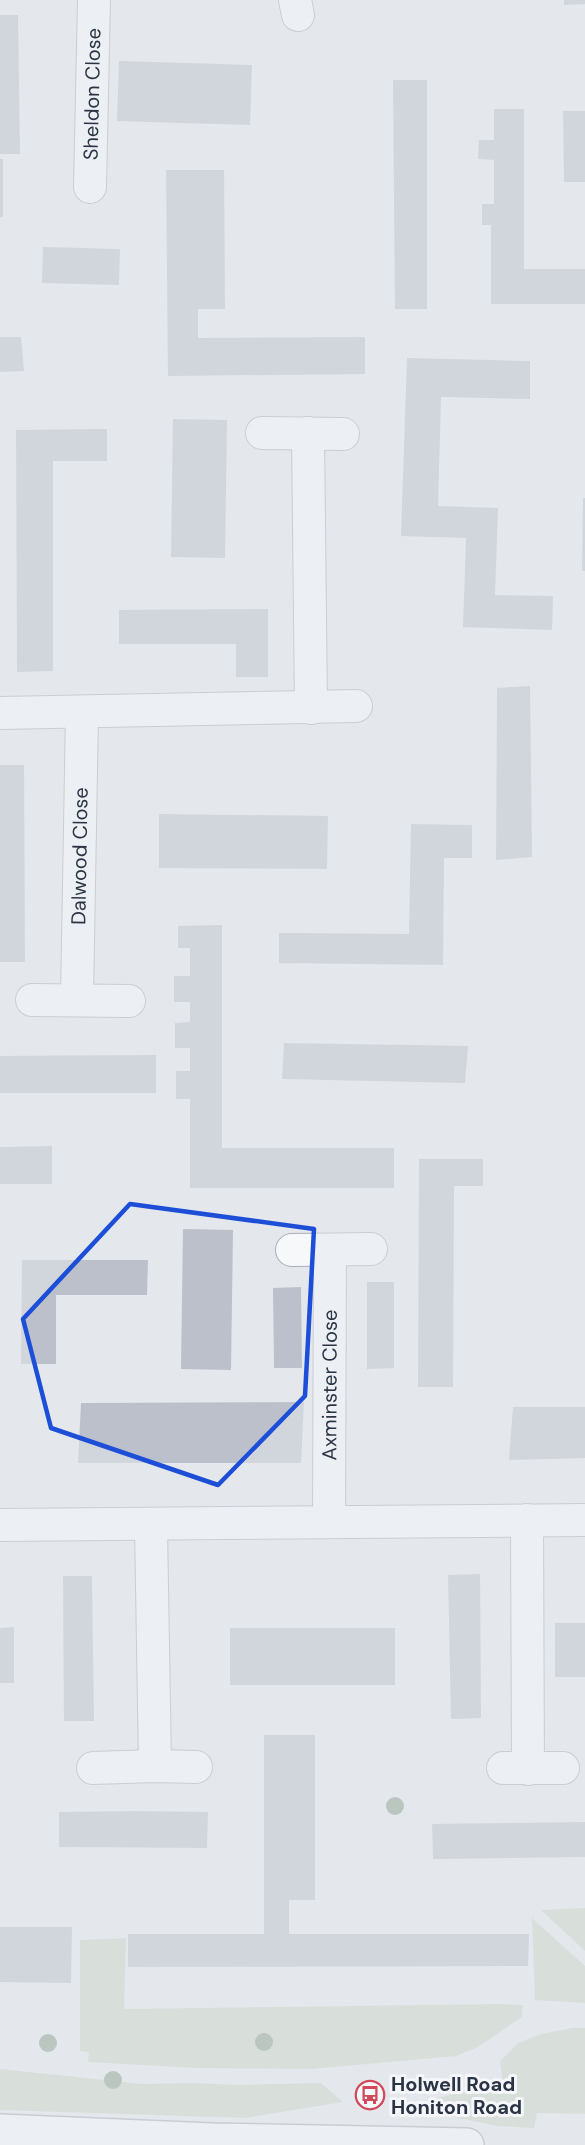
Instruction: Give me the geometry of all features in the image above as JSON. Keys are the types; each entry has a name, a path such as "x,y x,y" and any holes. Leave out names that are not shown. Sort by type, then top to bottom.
{"street":[{"name":"Sheldon Close","path":"90,187 94,0"},
{"path":"262,432 343,434"},
{"path":"308,433 311,708"},
{"path":"0,713 356,706"},
{"name":"Dalwood Close","path":"77,1000 82,712"},
{"path":"32,1000 129,1001"},
{"path":"292,1250 371,1249"},
{"name":"Axminster Close","path":"329,1521 330,1250"},
{"path":"527,1520 515,1768 563,1768"},
{"path":"0,1525 151,1526 329,1521 585,1520"},
{"path":"151,1526 156,1766"},
{"path":"93,1768 196,1767"},
{"path":"0,2131 212,2140 467,2145"}],"highlighted area":[{"path":"130,1204 314,1229 305,1396 218,1485 51,1428 23,1319"}],"green space":[{"path":"585,1908 585,1951 541,1910"},
{"path":"532,1918 585,1966 585,2003 535,2000"},
{"path":"126,1938 124,2009 500,2004 523,2005 522,2017 478,2047 456,2056 311,2069 196,2068 88,2062 89,2052 80,2051 80,1940"},
{"path":"585,2028 585,2114 537,2113 534,2128 497,2126 436,2113 437,2098 503,2083 500,2061 518,2043 541,2034"},
{"path":"0,2069 142,2084 321,2083 343,2102 245,2118 0,2110"}],"building":[{"path":"564,0 585,0 585,4 564,5"},
{"path":"0,15 18,15 20,154 0,154"},
{"path":"119,61 252,65 250,125 117,121"},
{"path":"393,80 427,80 427,309 395,309"},
{"path":"494,109 524,109 524,269 585,269 585,304 491,304 491,225 482,225 482,204 494,204 494,160 478,159 479,140 494,140"},
{"path":"563,111 585,111 585,182 564,182"},
{"path":"0,159 3,159 3,217 0,217"},
{"path":"166,170 224,170 225,309 198,309 198,338 365,337 365,374 168,376"},
{"path":"43,247 120,249 119,285 42,283"},
{"path":"0,337 21,337 24,371 0,372"},
{"path":"407,358 530,361 530,399 441,397 438,506 498,508 495,595 553,596 552,630 463,627 466,538 401,536"},
{"path":"173,419 227,420 225,558 171,557"},
{"path":"107,429 107,461 53,461 53,671 17,672 16,430"},
{"path":"583,498 585,498 585,571 582,571"},
{"path":"268,609 268,677 236,677 236,644 119,644 119,610"},
{"path":"530,686 532,857 496,860 497,688"},
{"path":"0,765 24,765 25,962 0,962"},
{"path":"159,814 328,816 327,869 159,868"},
{"path":"411,824 472,825 472,858 444,858 443,965 279,963 279,933 409,934"},
{"path":"222,925 222,1148 394,1148 394,1188 190,1188 190,1099 176,1099 176,1071 190,1071 190,1048 175,1048 175,1023 190,1022 190,1002 174,1002 174,976 190,976 190,948 178,948 178,926"},
{"path":"284,1043 468,1046 465,1083 282,1079"},
{"path":"156,1055 156,1093 0,1093 0,1056"},
{"path":"52,1146 52,1184 0,1184 0,1147"},
{"path":"419,1159 483,1159 483,1186 454,1186 453,1387 418,1387"},
{"path":"183,1229 233,1230 231,1370 181,1369"},
{"path":"22,1260 148,1260 147,1295 56,1295 56,1364 21,1364"},
{"path":"367,1282 394,1282 394,1368 367,1369"},
{"path":"301,1287 302,1368 274,1368 273,1288"},
{"path":"304,1402 301,1463 78,1463 81,1403"},
{"path":"513,1407 585,1407 585,1458 509,1460"},
{"path":"480,1574 481,1718 451,1719 448,1575"},
{"path":"63,1576 92,1576 94,1721 64,1721"},
{"path":"555,1623 585,1623 585,1677 555,1677"},
{"path":"14,1627 14,1683 0,1683 0,1628"},
{"path":"230,1628 395,1628 395,1685 230,1685"},
{"path":"264,1735 315,1735 315,1900 289,1900 289,1934 529,1934 528,1966 128,1967 128,1934 264,1934"},
{"path":"59,1812 208,1812 207,1848 59,1847"},
{"path":"585,1822 585,1857 433,1859 432,1824"},
{"path":"0,1927 72,1927 71,1983 0,1982"}],"place":[{"name":"Holwell Road Honiton Road","path":"370,2095"}]}
